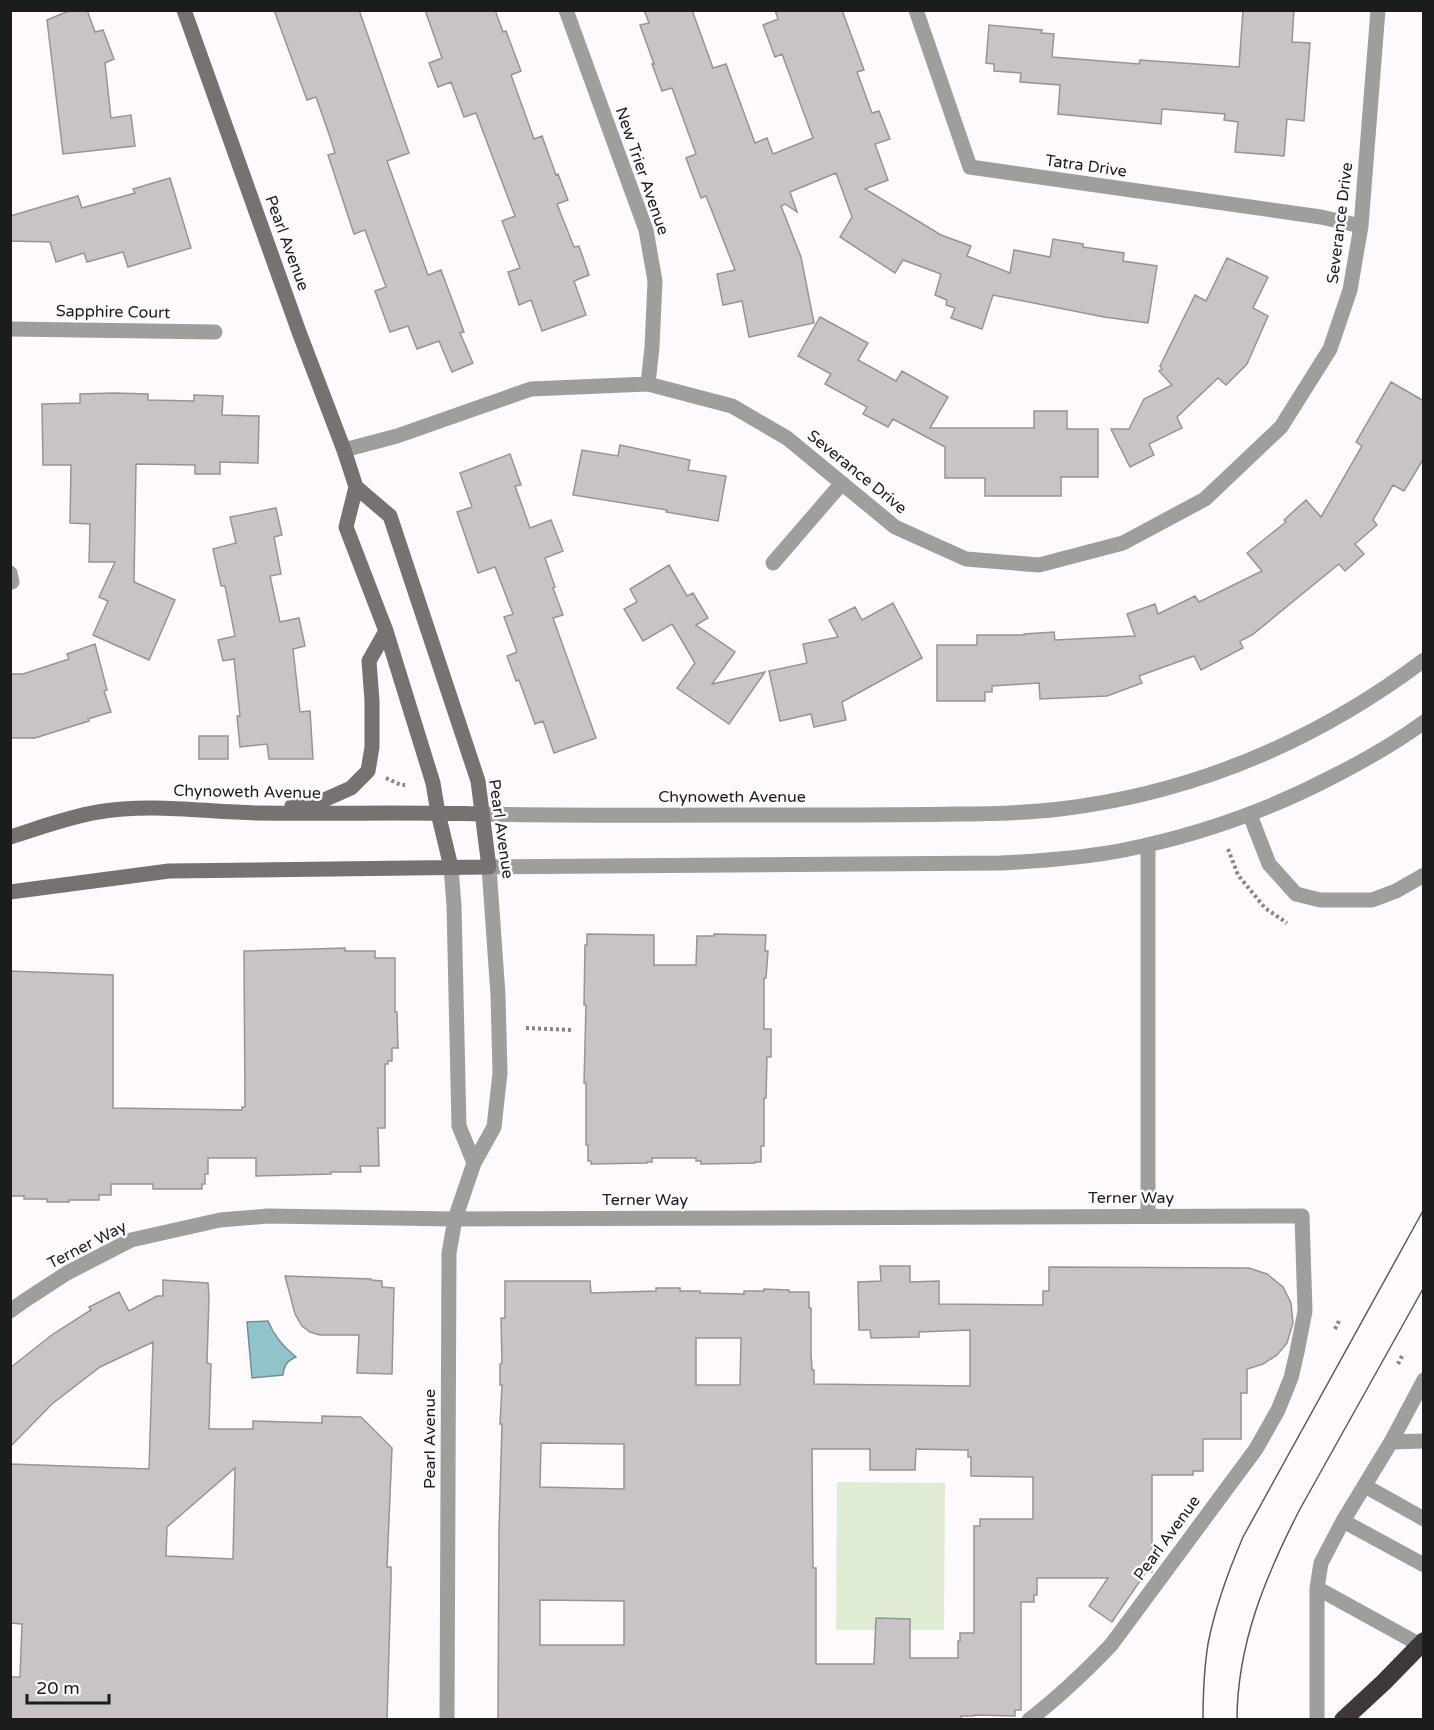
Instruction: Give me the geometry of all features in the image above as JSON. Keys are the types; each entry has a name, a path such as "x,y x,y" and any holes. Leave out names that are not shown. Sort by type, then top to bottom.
{"highway":[{"path":"1343,1719 1424,1641"}],"street":[{"name":"Pearl Avenue","path":"184,10 356,487 390,516 478,781 489,867 498,995 500,1072 495,1127 474,1162 455,1219 449,1253 447,1719"},
{"name":"New Trier Avenue","path":"566,10 646,230 655,281 648,384"},
{"name":"Tatra Drive","path":"916,10 970,168 1321,217 1361,226"},
{"name":"Severance Drive","path":"344,450 397,436 531,389 648,384 732,406 787,438 895,527 966,560 1039,565 1123,543 1205,499 1281,428 1330,349 1350,290 1361,226 1378,10"},
{"name":"Sapphire Court","path":"10,329 215,332"},
{"path":"773,563 842,483"},
{"path":"356,487 346,527 386,631 433,783 451,867 459,1126 474,1162"},
{"path":"256,813 324,800 351,788 368,771 372,747 369,661 386,631"},
{"name":"Chynoweth Avenue","path":"10,837 65,819 122,809 185,808 256,813 764,815 1002,813 1059,809 1120,800 1174,786 1231,767 1285,744 1339,717 1389,686 1424,660"},
{"path":"10,892 169,871 1001,863 1062,859 1123,850 1188,835 1250,815 1311,789 1356,765 1424,722"},
{"path":"1250,815 1269,864 1296,894 1320,900 1372,900 1396,891 1424,875"},
{"path":"1148,844 1148,1216"},
{"name":"Terner Way","path":"10,1311 67,1273 132,1240 220,1220 268,1216 455,1219 1302,1216"},
{"name":"Pearl Avenue","path":"1029,1719 1084,1673 1111,1644 1256,1449 1278,1410 1291,1378 1305,1311 1302,1216"},
{"path":"1317,1719 1317,1588 1321,1563 1424,1380"},
{"path":"1391,1442 1424,1442"},
{"path":"1365,1486 1424,1519"},
{"path":"1343,1521 1424,1565"},
{"path":"1317,1588 1424,1647"}],"path":[{"path":"401,791 401,785 405,785"},
{"path":"1228,849 1238,875 1265,908 1287,923"},
{"path":"526,1028 573,1030"},
{"path":"1335,1329 1340,1321"},
{"path":"1398,1364 1402,1356"}],"green space":[{"path":"837,1482 945,1483 944,1630 836,1630"}],"water":[{"path":"268,1321 279,1340 296,1357 287,1364 283,1375 252,1378 247,1322"}],"building":[{"path":"71,10 87,10 95,32 103,30 114,59 105,63 111,118 131,115 135,146 63,154 47,20"},
{"path":"274,10 359,10 409,153 387,161 428,275 441,270 464,332 460,333 473,363 452,372 439,341 417,349 408,326 390,332 375,291 386,287 365,230 354,234 328,155 335,153 316,97 307,100"},
{"path":"425,10 495,10 503,32 506,31 521,71 511,75 534,139 542,136 568,200 557,204 574,247 579,246 589,275 574,281 586,315 542,331 531,300 519,305 508,272 520,268 502,221 515,216 476,113 464,117 451,82 438,87 429,63 442,58"},
{"path":"644,10 692,10 713,68 726,64 755,143 767,138 773,154 813,138 782,54 775,57 763,25 778,19 775,10 842,10 864,70 857,72 872,113 879,111 890,139 875,144 888,180 865,189 941,235 971,246 967,256 1010,273 1014,250 1050,257 1053,239 1083,244 1083,247 1124,253 1123,261 1157,266 1148,323 1104,317 993,295 982,329 951,318 955,308 946,305 947,300 935,295 941,274 903,260 895,273 840,237 852,217 836,173 790,192 797,212 785,204 781,206 801,257 814,323 749,337 742,301 723,305 717,274 735,270 706,196 701,198 686,158 696,154 672,88 662,91 652,64 654,64 640,25 649,23"},
{"path":"1243,10 1294,10 1292,42 1310,43 1304,121 1287,119 1284,156 1235,152 1238,122 1224,120 1225,114 1162,109 1161,124 1058,114 1060,85 1020,82 1021,73 994,71 994,64 986,63 989,25 1042,30 1041,33 1054,34 1052,57 1139,64 1140,60 1239,67"},
{"path":"170,178 191,248 128,267 123,252 87,262 84,253 56,262 50,242 10,241 10,216 78,196 82,208 135,193 133,189"},
{"path":"1227,258 1268,277 1253,308 1268,316 1247,364 1226,385 1218,378 1177,417 1182,428 1149,444 1154,455 1130,467 1111,429 1129,429 1144,399 1172,385 1159,371 1162,369 1160,366 1195,295 1206,301"},
{"path":"820,317 868,343 858,360 896,381 902,371 948,397 930,428 1034,428 1034,411 1067,411 1067,429 1098,429 1098,477 1061,477 1061,496 985,496 985,478 945,478 945,447 893,419 888,427 863,414 867,407 825,384 831,374 798,356"},
{"path":"1391,382 1424,401 1424,458 1404,491 1393,485 1373,520 1377,525 1355,544 1364,554 1345,571 1339,564 1252,635 1240,641 1243,648 1201,670 1194,656 1139,676 1142,683 1107,696 1040,699 1039,683 992,686 992,692 985,692 985,701 937,701 937,645 977,645 977,635 1024,635 1054,632 1055,640 1135,636 1127,614 1155,604 1158,614 1195,596 1199,602 1262,571 1247,553 1286,522 1284,520 1306,500 1321,517 1362,446 1356,442"},
{"path":"80,394 148,394 148,400 194,401 194,395 223,396 222,415 259,416 258,463 220,462 220,474 195,474 195,465 136,464 134,582 175,600 149,660 93,635 108,601 99,597 115,562 89,562 90,524 70,523 71,465 43,465 42,404 80,403"},
{"path":"620,445 690,460 688,470 726,476 718,521 666,512 667,510 573,495 582,450 618,456"},
{"path":"510,454 521,485 515,486 530,528 551,520 563,551 545,558 563,615 553,618 596,738 554,753 543,721 535,724 519,680 516,681 507,656 517,652 504,617 513,614 495,567 478,573 457,512 472,507 460,473"},
{"path":"276,508 282,535 274,537 281,574 270,576 280,622 299,618 305,646 293,649 300,712 310,711 313,759 269,759 267,744 240,747 237,716 240,716 234,659 223,661 218,640 235,636 225,586 221,586 213,549 236,543 230,517"},
{"path":"669,565 687,596 693,593 708,618 696,625 735,652 712,684 765,672 729,724 677,688 695,663 672,624 643,641 624,609 637,602 630,589"},
{"path":"893,603 922,658 842,702 846,720 814,727 811,714 780,721 769,671 807,663 803,644 838,637 829,620 855,607 862,620"},
{"path":"95,644 107,690 104,691 111,712 35,738 10,738 10,674 23,674 69,659 67,654"},
{"path":"199,736 228,736 228,759 199,759"},
{"path":"587,934 654,935 654,965 696,965 697,936 766,935 765,951 768,951 766,978 764,978 764,1029 771,1029 771,1057 767,1057 764,1146 761,1146 761,1162 701,1164 701,1161 696,1161 696,1158 652,1158 652,1162 647,1163 591,1164 591,1161 588,1161 586,1083 584,1083"},
{"path":"345,948 345,951 375,951 375,958 395,958 398,1048 392,1048 392,1061 385,1064 385,1128 378,1128 379,1166 360,1166 361,1172 256,1176 256,1158 208,1158 208,1174 205,1174 205,1184 202,1184 202,1189 153,1189 153,1184 111,1184 111,1195 99,1195 99,1200 47,1202 47,1199 24,1199 24,1196 10,1196 10,971 113,975 113,1108 242,1110 242,1107 245,1107 244,951"},
{"path":"880,1266 910,1266 910,1282 939,1281 939,1304 1043,1305 1043,1291 1049,1291 1049,1267 1249,1268 1267,1274 1283,1287 1291,1303 1293,1323 1287,1343 1277,1355 1263,1364 1247,1369 1247,1393 1241,1393 1241,1439 1203,1439 1203,1471 1193,1471 1193,1475 1152,1475 1152,1572 1146,1572 1112,1622 1089,1606 1108,1578 1037,1578 1037,1595 1034,1595 1034,1602 1021,1602 1021,1710 1015,1710 1015,1716 974,1715 961,1716 961,1719 498,1719 502,1424 500,1424 502,1385 500,1385 500,1364 502,1363 501,1318 505,1318 505,1281 590,1281 591,1293 656,1291 656,1288 680,1288 680,1291 700,1291 700,1293 744,1294 744,1291 764,1291 764,1289 809,1292 814,1384 970,1386 970,1330 919,1332 919,1337 871,1338 870,1330 859,1330 858,1282 881,1281","holes":["696,1338 741,1338 740,1385 696,1385","541,1443 624,1444 624,1489 540,1487","812,1449 870,1449 870,1470 915,1470 916,1449 968,1450 968,1457 971,1457 971,1476 1033,1477 1033,1519 980,1519 980,1526 974,1526 974,1633 960,1633 958,1658 910,1658 910,1619 876,1618 874,1664 816,1664 816,1568 813,1568","540,1600 624,1601 624,1645 540,1645"]},
{"path":"285,1276 371,1279 382,1281 382,1287 394,1288 392,1374 357,1373 359,1335 320,1335 302,1326 295,1314"},
{"path":"163,1280 208,1283 207,1363 211,1364 209,1429 253,1429 253,1421 322,1423 322,1416 361,1417 392,1448 387,1567 391,1567 391,1581 387,1719 10,1719 10,1677 20,1677 22,1624 10,1623 10,1464 149,1469 153,1342 100,1367 52,1404 10,1447 10,1368 53,1334 91,1310 89,1307 119,1292 129,1311 157,1296 163,1296","holes":["235,1468 233,1559 166,1556 167,1527"]}],"tram line":[{"path":"1203,1720 1205,1672 1211,1630 1232,1563 1243,1537 1424,1209"},
{"path":"1237,1720 1238,1692 1248,1637 1276,1559 1300,1509 1424,1287"}]}
